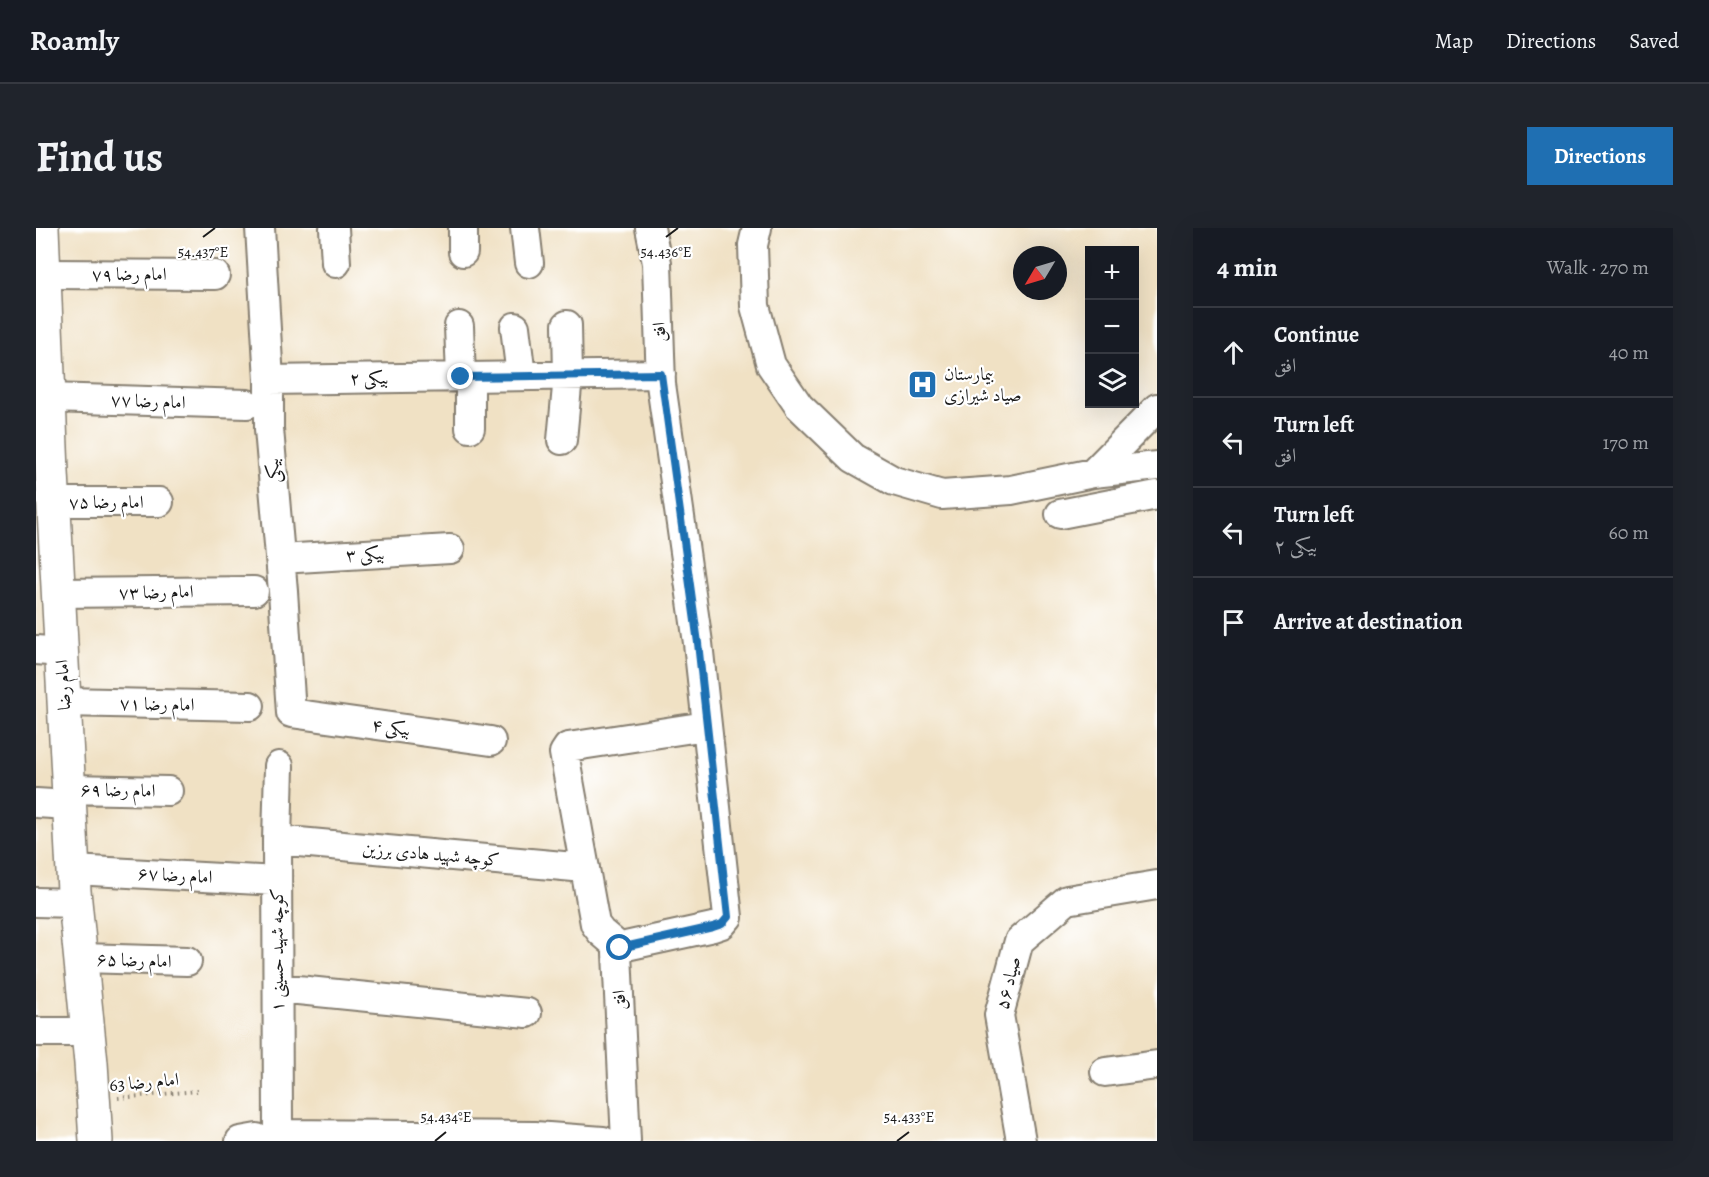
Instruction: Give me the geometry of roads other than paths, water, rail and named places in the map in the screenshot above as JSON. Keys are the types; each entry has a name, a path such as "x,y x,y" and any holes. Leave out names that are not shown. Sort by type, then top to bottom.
{"main road":[{"name":"امام رضا","path":"41,251 49,398 47,490 58,593 49,651 64,702 75,903 96,1141"}],"street":[{"name":"بیکی","path":"260,228 269,380 269,429 291,713"},
{"path":"334,228 336,263"},
{"path":"525,228 529,263"},
{"name":"افق","path":"626,1141 617,954 620,948 722,924 728,917 698,643 661,374 657,263 651,228"},
{"path":"757,228 753,245 755,306 771,365 799,406 853,458 894,481 942,495 1011,490 1093,473 1157,466"},
{"name":"امام رضا ۷۹","path":"41,251 215,275"},
{"path":"562,440 568,376 567,325"},
{"path":"459,326 470,428"},
{"path":"515,327 521,376"},
{"name":"۲ بیکی","path":"269,380 661,374"},
{"name":"امام رضا ۷۷","path":"49,398 247,404"},
{"path":"1093,473 1157,408"},
{"name":"امام رضا ۷۵","path":"47,490 159,502"},
{"path":"1060,514 1157,495"},
{"name":"۳ بیکی","path":"280,559 450,549"},
{"name":"امام رضا ۷۳","path":"58,593 254,591"},
{"name":"امام رضا ۷۱","path":"64,702 250,706"},
{"name":"۴ بیکی","path":"291,713 491,741"},
{"path":"620,948 595,924 565,750 568,747 706,726"},
{"name":"کوچه شهید حسینی ۱","path":"258,1138 278,988 279,766"},
{"name":"امام رضا ۶۹","path":"36,803 69,797 168,791"},
{"name":"کوچه شهید هادی برزین","path":"277,840 585,868"},
{"name":"امام رضا ۶۷","path":"73,870 277,881"},
{"name":"صیاد ۵۶","path":"1021,1141 999,1015 1019,941 1067,900 1157,885"},
{"path":"36,902 75,903"},
{"name":"امام رضا ۶۵","path":"81,958 187,962"},
{"path":"278,988 527,1013"},
{"path":"36,1032 88,1032"},
{"path":"1105,1072 1157,1065"},
{"path":"258,1138 535,1136 603,1141"}],"place":[{"name":"بیمارستان صیاد شیرازی","path":"923,384"}]}
